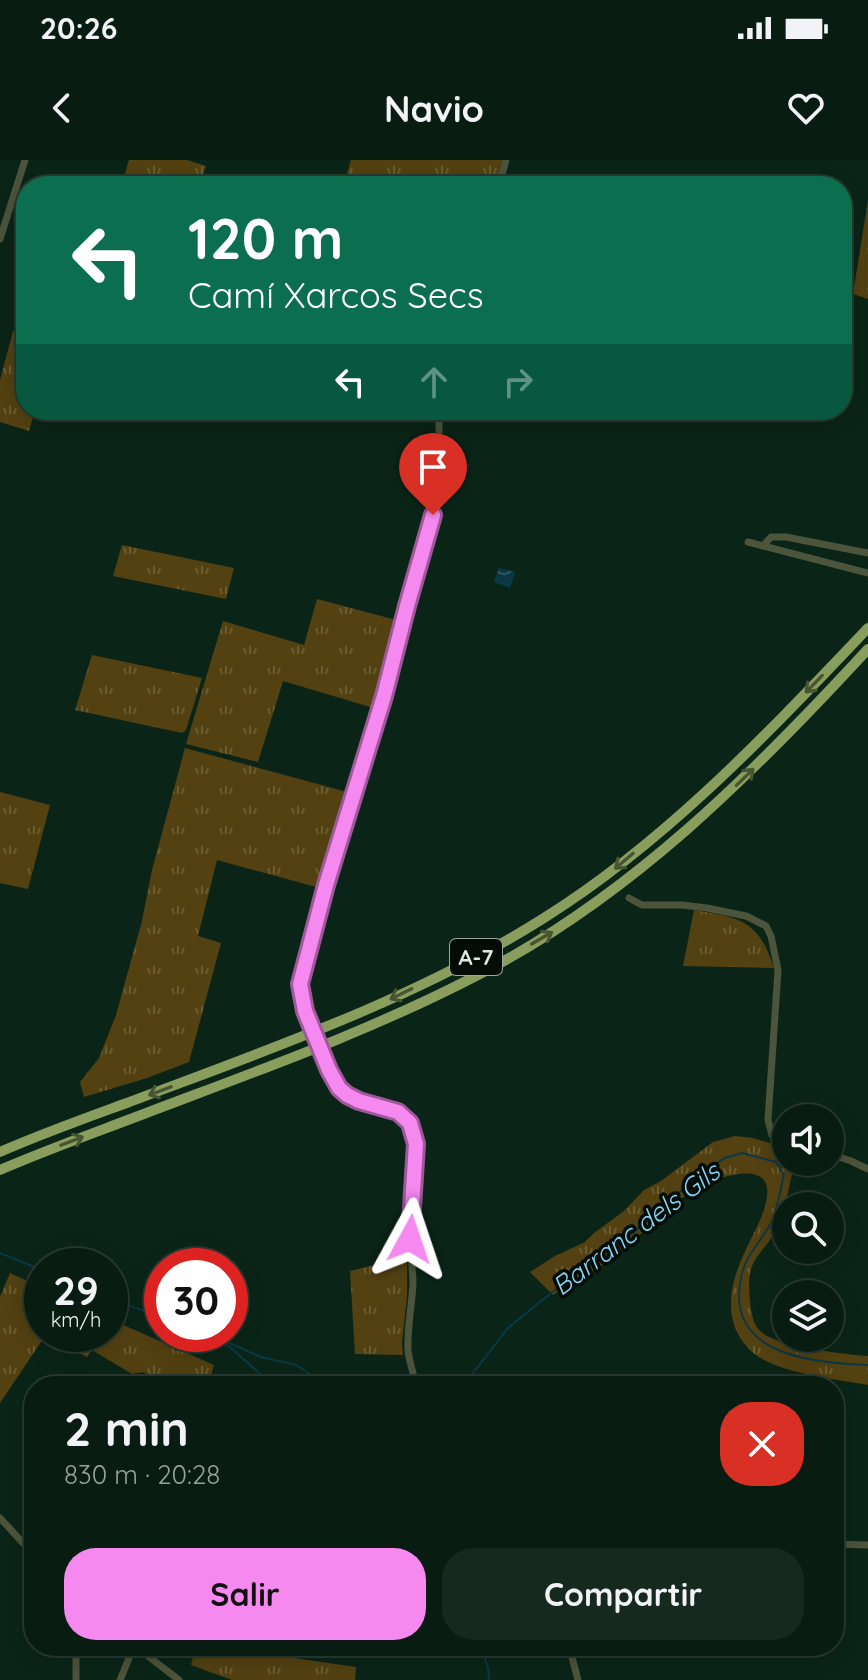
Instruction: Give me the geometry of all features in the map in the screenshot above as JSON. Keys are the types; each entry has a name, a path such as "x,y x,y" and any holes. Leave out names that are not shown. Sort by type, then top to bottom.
{"highway":[{"name":"A-7","path":"0,1152 381,1004 466,963 544,918 616,868 697,800 786,714 868,628"},
{"name":"A-7","path":"0,1170 380,1022 478,975 556,930 626,880 709,811 800,723 868,649"}],"street":[{"path":"0,239 16,188"},
{"path":"414,1376 408,1348 413,1261 410,1239 416,1164 413,1130 398,1112 359,1101 339,1088 305,1011 300,984 441,489 445,469 439,420"},
{"path":"763,546 771,537 786,537 868,553"},
{"path":"748,542 868,573"},
{"path":"629,898 642,905 707,908 746,916 766,926 778,970 768,1120 772,1135"},
{"path":"844,1159 868,1169"},
{"path":"0,1518 24,1544"},
{"path":"844,1544 868,1545"},
{"path":"76,1656 76,1680"},
{"path":"120,1680 131,1656"},
{"path":"148,1656 177,1679"},
{"path":"572,1656 578,1680"}],"green space":[{"path":"129,160 187,160 206,166 203,175 206,176 124,176"},
{"path":"351,160 503,160 498,176 356,176 347,173"},
{"path":"868,200 868,299 853,294"},
{"path":"13,331 16,332 16,420 32,420 29,431 0,422 0,380"},
{"path":"122,545 234,568 226,599 113,576"},
{"path":"317,599 400,621 377,709 283,681 258,762 186,744 223,621 304,645"},
{"path":"92,655 202,678 186,730 182,733 75,710"},
{"path":"185,748 351,793 331,858 325,858 316,887 217,860 198,936 221,943 189,1062 84,1097 80,1082 99,1058 116,1015"},
{"path":"0,792 50,805 28,889 0,883"},
{"path":"694,910 735,919 754,930 774,968 683,966"},
{"path":"735,1136 772,1144 772,1176 792,1176 788,1192 772,1192 772,1236 751,1270 750,1302 756,1325 772,1338 772,1352 830,1352 868,1356 868,1385 844,1381 844,1376 804,1374 771,1363 758,1357 739,1335 733,1322 731,1295 738,1267 766,1202 766,1184 760,1177 739,1174 694,1190 615,1256 553,1295 530,1272 585,1242 624,1211 644,1190 713,1142"},
{"path":"407,1257 403,1355 355,1354 350,1271"},
{"path":"10,1273 24,1280 24,1352 34,1352 0,1403 0,1297"},
{"path":"128,1327 144,1334 144,1352 185,1352 214,1365 211,1376 132,1374 95,1352 128,1352"},
{"path":"193,1656 280,1656 356,1667 355,1680 232,1680 191,1665"}],"water":[{"path":"499,568 515,572 510,588 494,582"}],"waterway":[{"name":"Barranc dels Gils","path":"471,1376 508,1328 572,1276 599,1262 704,1171 725,1158 742,1153 776,1162 784,1175 773,1218 743,1270 739,1298 744,1320 756,1336 774,1348 796,1356 868,1365"},
{"path":"0,1253 24,1263"},
{"path":"128,1305 144,1311"},
{"name":"Barranc dels Gils","path":"248,1351 296,1365 313,1376"},
{"path":"235,1352 263,1376"},
{"path":"484,1656 489,1680"}],"route":[{"path":"410,1239 416,1144 410,1123 398,1112 359,1101 339,1088 305,1011 300,984 433,515"}]}
